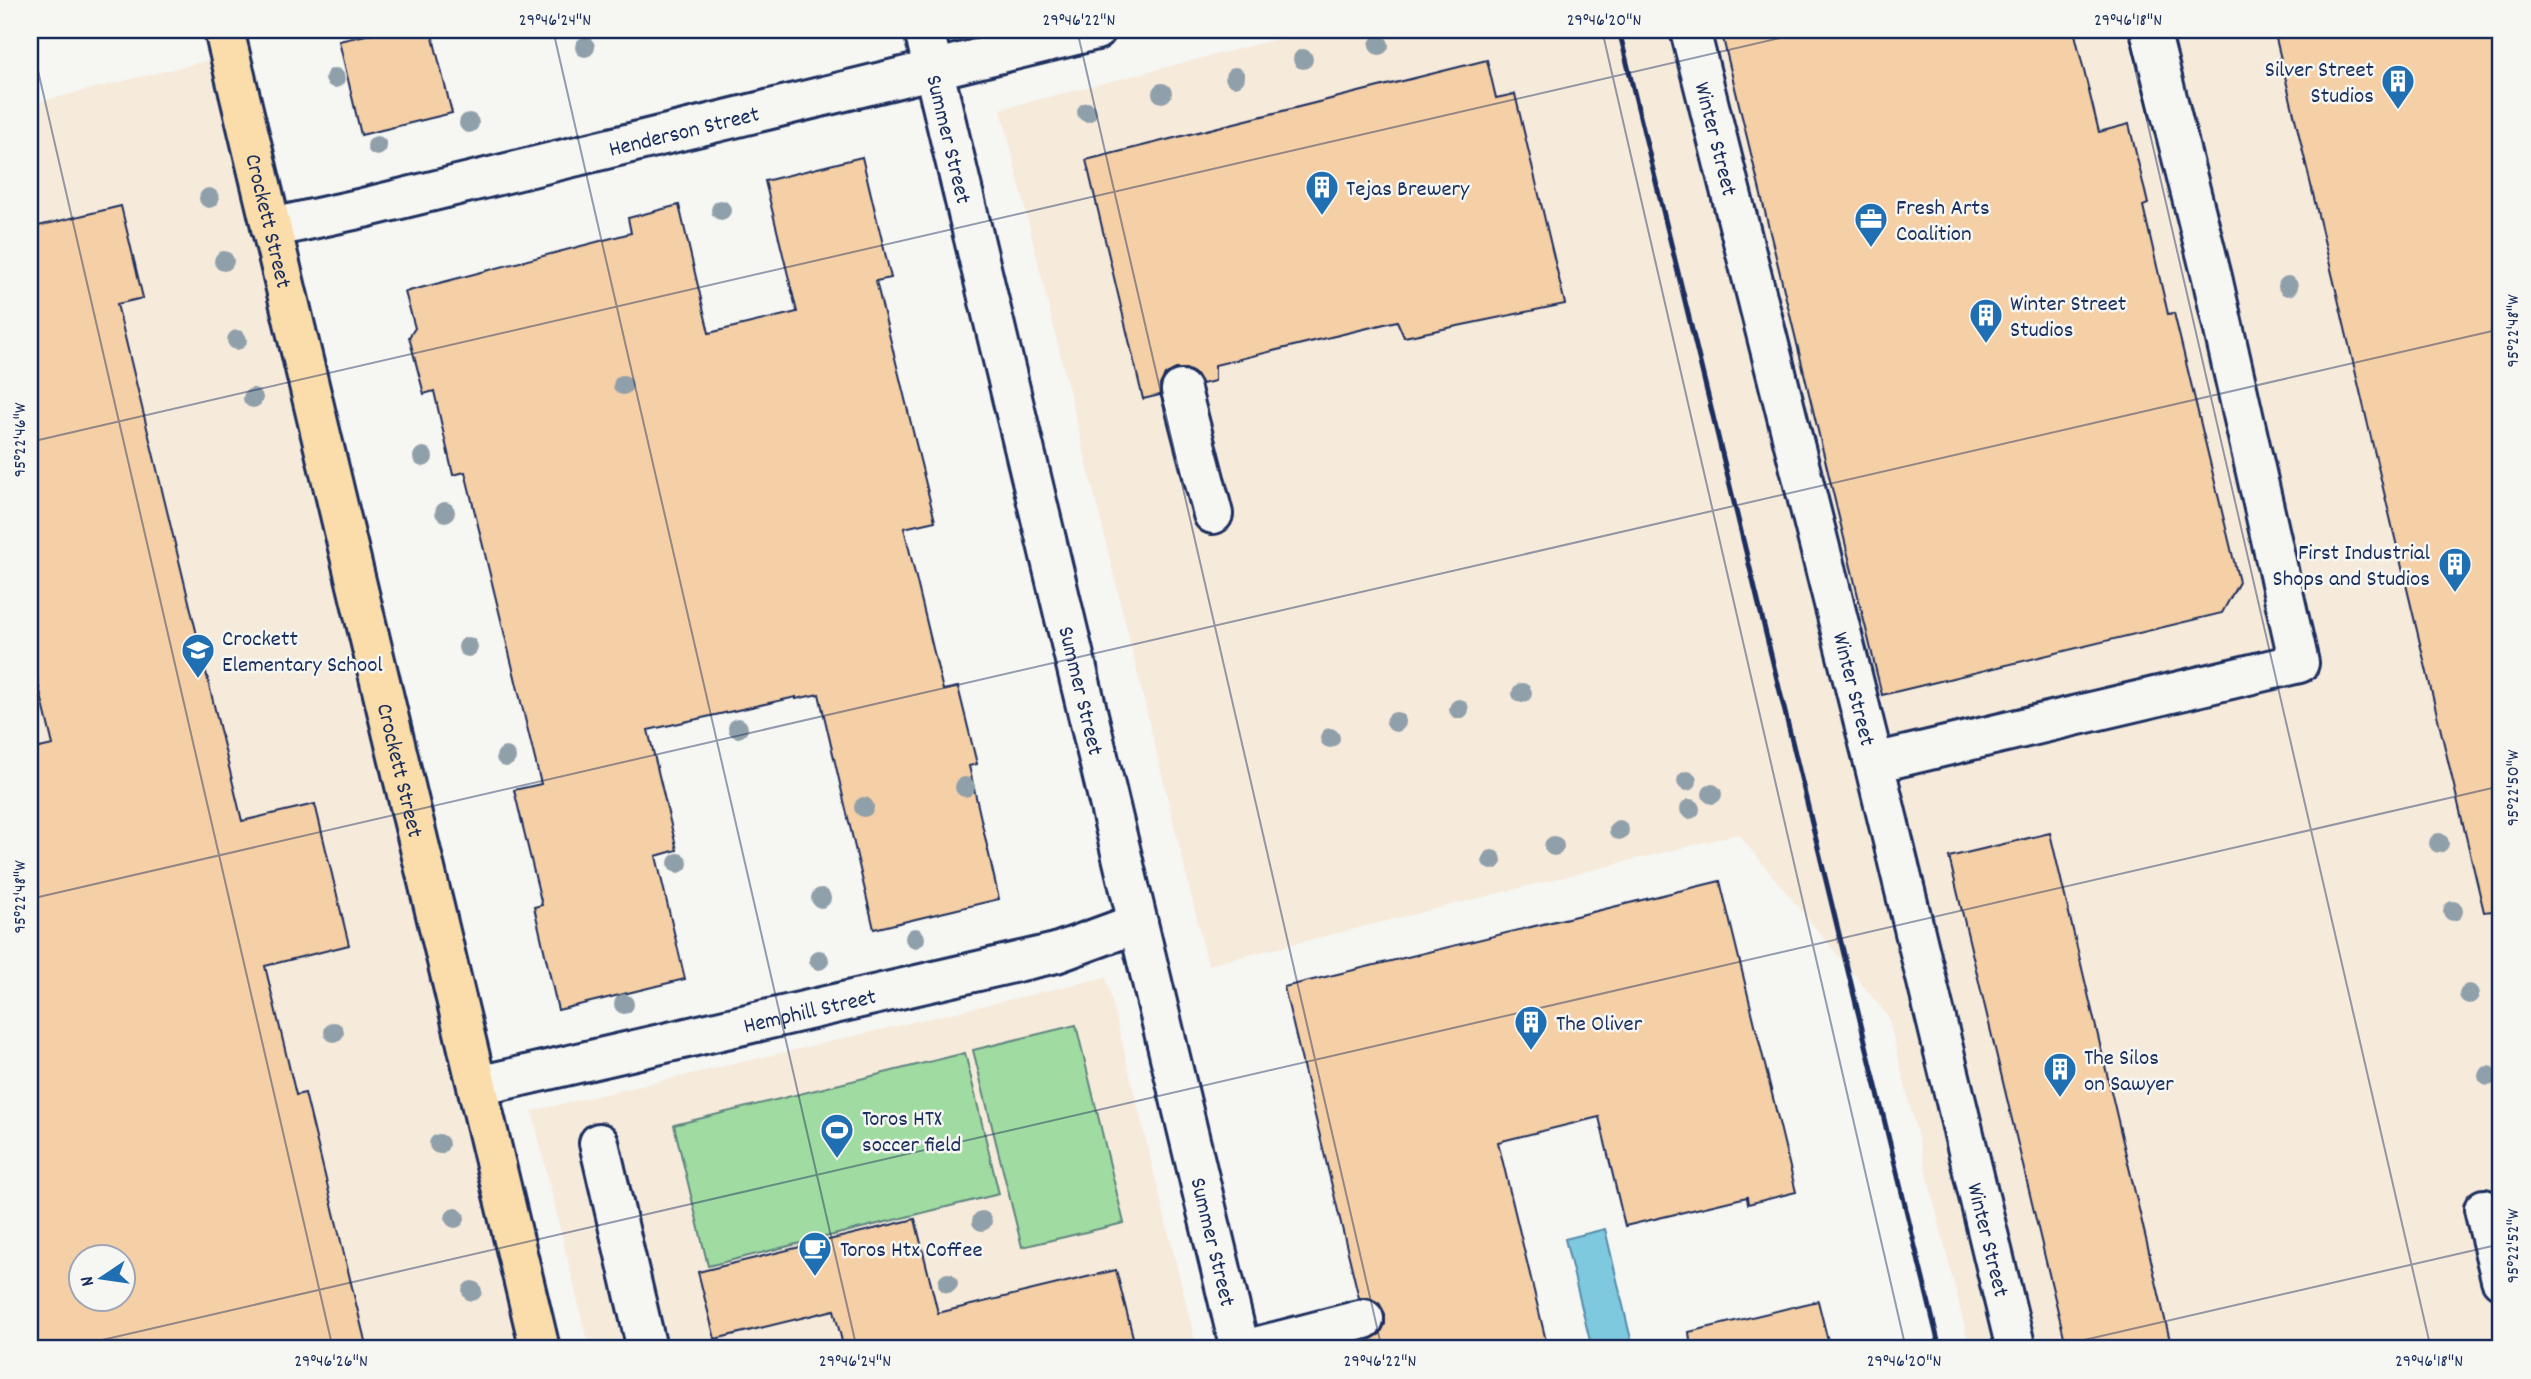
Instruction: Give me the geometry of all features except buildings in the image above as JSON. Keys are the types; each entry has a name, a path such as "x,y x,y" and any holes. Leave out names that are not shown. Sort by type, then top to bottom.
{"main road":[{"name":"Crockett Street","path":"224,30 540,1349"}],"street":[{"name":"Summer Street","path":"924,30 1240,1349"},
{"name":"Henderson Street","path":"271,228 1096,30"},
{"name":"Winter Street","path":"1690,30 1874,764 2016,1349"},
{"path":"1874,764 2299,663 2212,277 2150,30"},
{"path":"1181,390 1213,514"},
{"name":"Hemphill Street","path":"478,1086 1056,953 1138,923"},
{"path":"598,1143 647,1349"},
{"path":"2484,1209 2501,1279"},
{"path":"1248,1349 1364,1319"}],"shaded area":[{"path":"1313,30 2501,30 2501,1349 1970,1349 1888,1016 1738,834 1208,965 1001,109"},
{"name":"Crockett Elementary School","path":"214,59 530,1349 30,1349 30,104"},
{"path":"1106,977 1197,1349 589,1349 532,1111"}],"green space":[{"path":"1076,1025 1124,1223 1022,1247 973,1050"},
{"name":"Toros HTX soccer field","path":"965,1053 999,1194 708,1266 674,1125"}],"water":[{"path":"1605,1229 1633,1348 1592,1349 1565,1239"}],"railway":[{"path":"1619,30 1940,1349"}],"place":[{"name":"Silver Street Studios","path":"2398,111"},
{"name":"Tejas Brewery","path":"1322,217"},
{"name":"Fresh Arts Coalition","path":"1871,249"},
{"name":"Winter Street Studios","path":"1986,345"},
{"name":"First Industrial Shops and Studios","path":"2455,594"},
{"name":"Crockett Elementary School","path":"198,680"},
{"name":"The Oliver","path":"1531,1052"},
{"name":"The Silos on Sawyer","path":"2060,1099"},
{"name":"Toros HTX soccer field","path":"837,1160"},
{"name":"Toros Htx Coffee","path":"815,1278"}]}
